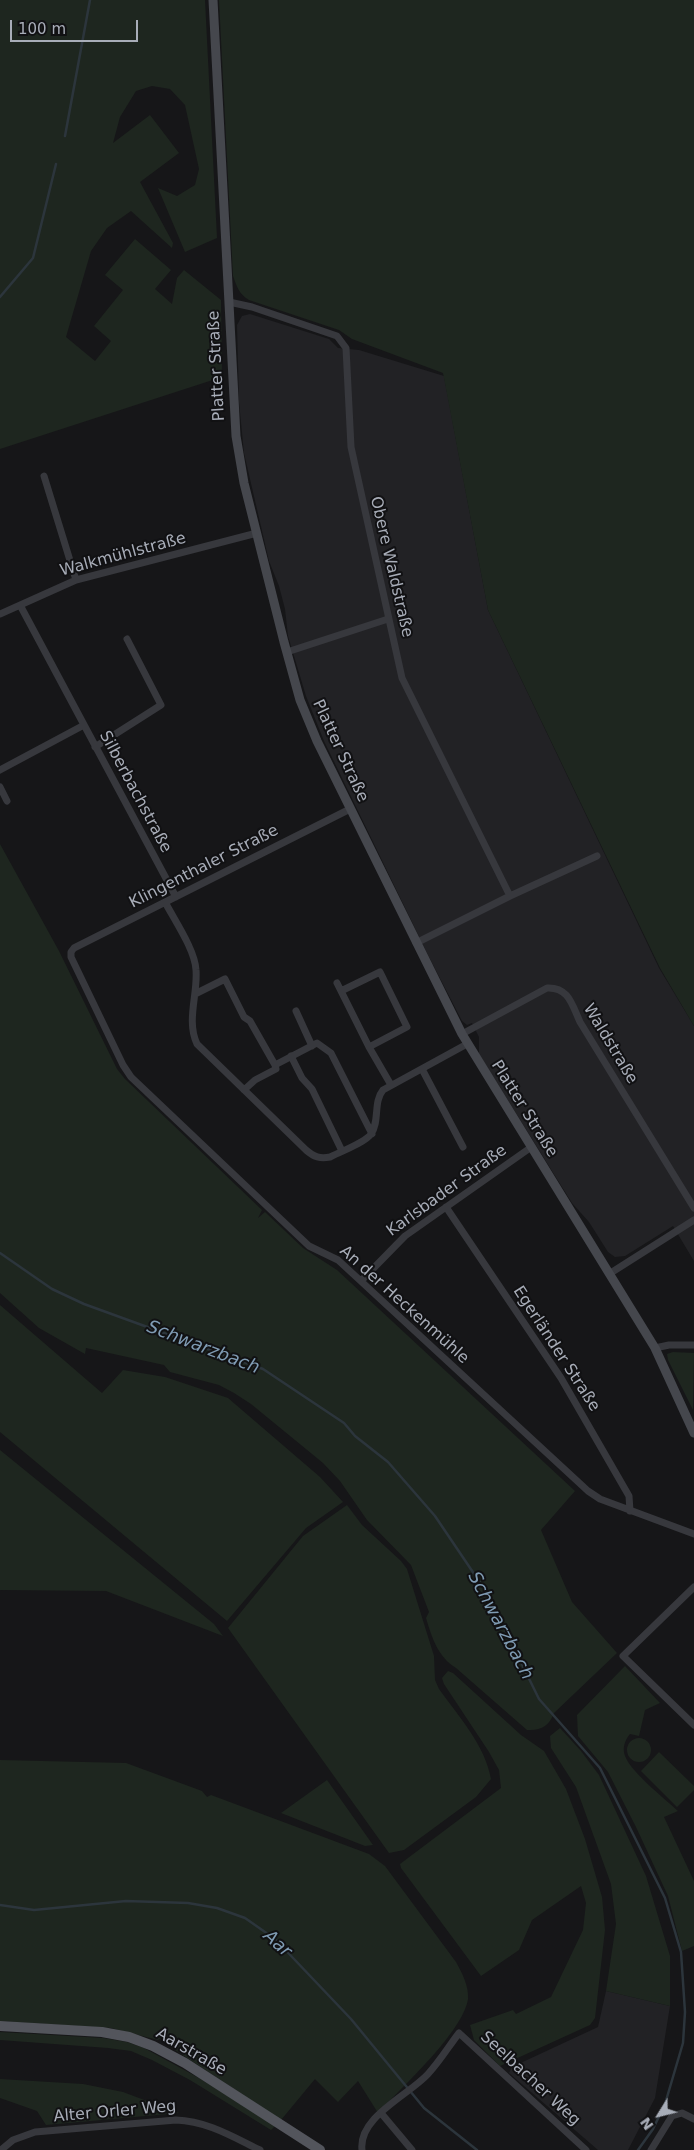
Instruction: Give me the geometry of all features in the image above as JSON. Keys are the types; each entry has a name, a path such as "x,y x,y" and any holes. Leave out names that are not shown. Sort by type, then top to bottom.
{"main road":[{"name":"Platter Straße","path":"213,0 236,436 257,533 287,652 308,720 350,809 467,1044 655,1348 694,1433"},
{"name":"Aarstraße","path":"0,2026 102,2032 147,2044 175,2057 320,2150"}],"street":[{"name":"Obere Waldstraße","path":"229,302 252,307 337,336 346,348 351,447 402,678 510,896"},
{"path":"44,476 76,580"},
{"name":"Walkmühlstraße","path":"0,614 76,580 257,533"},
{"name":"Silberbachstraße","path":"20,605 176,897"},
{"path":"287,652 388,618"},
{"path":"95,747 161,705 127,639"},
{"name":"Silberbachstraße","path":"0,770 84,725"},
{"path":"0,787 7,801"},
{"name":"Klingenthaler Straße","path":"71,952 74,948 350,809"},
{"path":"416,943 510,896 597,856"},
{"path":"165,902 193,957 196,968 192,1030 197,1044 311,1154 323,1158 342,1151 372,1134"},
{"name":"An der Heckenmühle","path":"71,952 74,964 123,1066 131,1076 309,1246 338,1260 588,1491 600,1499 694,1534"},
{"path":"341,991 380,972 407,1027 369,1047"},
{"path":"195,994 224,979 244,1016 250,1020 275,1065 276,1069 255,1080 244,1090"},
{"path":"337,983 369,1047 391,1085"},
{"name":"Waldstraße","path":"462,1034 548,988 557,988 565,991 580,1022 694,1208"},
{"path":"296,1011 312,1046"},
{"path":"275,1065 318,1043 331,1053 372,1134"},
{"path":"372,1134 378,1098 384,1090 467,1044"},
{"path":"291,1056 302,1078 312,1089 342,1151"},
{"path":"422,1069 463,1147"},
{"name":"Karlsbader Straße","path":"361,1281 398,1242 530,1148"},
{"name":"Egerländer Straße","path":"446,1207 574,1397 629,1496 630,1511"},
{"path":"609,1274 694,1220"},
{"path":"655,1348 669,1345 694,1346"},
{"path":"694,1586 623,1656 694,1726"},
{"name":"Seelbacher Weg","path":"362,2150 364,2134 381,2112 429,2073 459,2033 586,2150"},
{"path":"381,2112 412,2150"},
{"path":"652,2150 672,2116 682,2113 694,2119"},
{"name":"Alter Orler Weg","path":"1,2150 13,2140 35,2132 176,2120 196,2122 214,2128 260,2150"}],"shaded area":[{"path":"0,0 205,0 217,238 185,252 158,188 177,196 195,185 199,169 185,105 170,89 152,86 136,91 120,117 113,143 150,115 179,153 140,182 173,243 172,248 131,211 107,228 91,251 66,337 95,361 111,341 94,326 123,290 105,275 135,239 171,270 155,289 172,304 177,278 184,270 221,300 222,377 0,449"},
{"path":"219,0 694,0 694,1026 660,968 488,610 443,373 352,339 339,330 249,300 237,287 233,276"},
{"path":"250,314 329,339 338,348 359,350 444,376 488,610 659,968 694,1026 694,1261 673,1226 625,1256 615,1257 608,1252 589,1222 572,1203 479,1054 479,1037 472,1023 467,1025 462,1021 324,741 306,696 288,636 285,609 279,586 269,561 244,453 239,402 237,325 242,316"},
{"path":"0,844 59,951 117,1069 125,1079 262,1210 258,1218 265,1212 303,1248 337,1270 575,1491 541,1530 572,1602 617,1653 554,1713 544,1727 536,1730 527,1730 450,1664 440,1653 426,1618 429,1612 411,1565 367,1520 340,1481 323,1463 251,1404 219,1385 170,1372 164,1365 86,1348 85,1354 39,1328 0,1293"},
{"path":"0,1305 102,1393 123,1370 165,1377 228,1398 320,1477 343,1502 306,1528 227,1621 0,1432"},
{"path":"673,1352 694,1353 693,1410 668,1360 667,1354"},
{"path":"0,1450 214,1624 223,1636 106,1591 0,1590"},
{"path":"347,1505 362,1525 401,1561 407,1569 434,1656 435,1680 439,1689 477,1743 488,1767 491,1779 476,1797 404,1850 389,1853 228,1628 303,1536"},
{"path":"625,1666 660,1703 645,1710 639,1736 630,1734 625,1741 624,1750 628,1762 634,1770 678,1811 664,1817 694,1881 694,1946 682,1951 668,1896 636,1827 608,1772 578,1736 577,1715"},
{"path":"448,1671 453,1673 521,1735 544,1751 566,1789 585,1839 602,1897 605,1930 595,2018 590,2025 500,2066 474,2040 470,2025 513,2010 516,2014 551,1997 583,1930 586,1903 581,1886 532,1920 519,1950 481,1976 401,1868 400,1864 501,1788 499,1770 444,1684 442,1678"},
{"path":"560,1728 599,1775 646,1876 670,1956 670,2006 606,1991 616,1924 611,1884 576,1787 551,1748 550,1736"},
{"path":"639,1738 648,1741 651,1750 648,1759 639,1762 630,1759 627,1750 630,1741"},
{"path":"659,1752 694,1786 694,1790 677,1807 641,1771"},
{"path":"0,1760 126,1763 202,1791 207,1797 211,1795 369,1854 385,1866 456,1962 463,1975 467,1989 468,1999 464,2012 444,2043 378,2113 358,2081 338,2102 315,2079 281,2120 169,2046 164,2036 158,2040 111,2028 0,2021"},
{"path":"327,1780 373,1845 365,1846 281,1813"},
{"path":"606,1991 670,2006 655,2098 628,2150 598,2150 509,2073 512,2067 598,2027"},
{"path":"0,2032 103,2038 127,2042 144,2048 199,2078 275,2126 271,2130 190,2080 131,2051 0,2040"},
{"path":"0,2079 83,2084 123,2092 179,2113 46,2125 37,2111 0,2098"}],"waterway":[{"name":"Schwarzbach","path":"65,136 90,0"},
{"name":"Schwarzbach","path":"0,297 33,258 56,164"},
{"name":"Schwarzbach","path":"0,1253 52,1289 84,1304 263,1369 344,1423 355,1436 388,1462 435,1516 487,1593 539,1699 600,1768 665,1898 681,1952 685,2012 683,2043 665,2104 653,2129 638,2150"},
{"name":"Aar","path":"0,1905 34,1910 126,1901 188,1903 217,1908 245,1918 275,1939 351,2019 424,2108 477,2150"}]}
